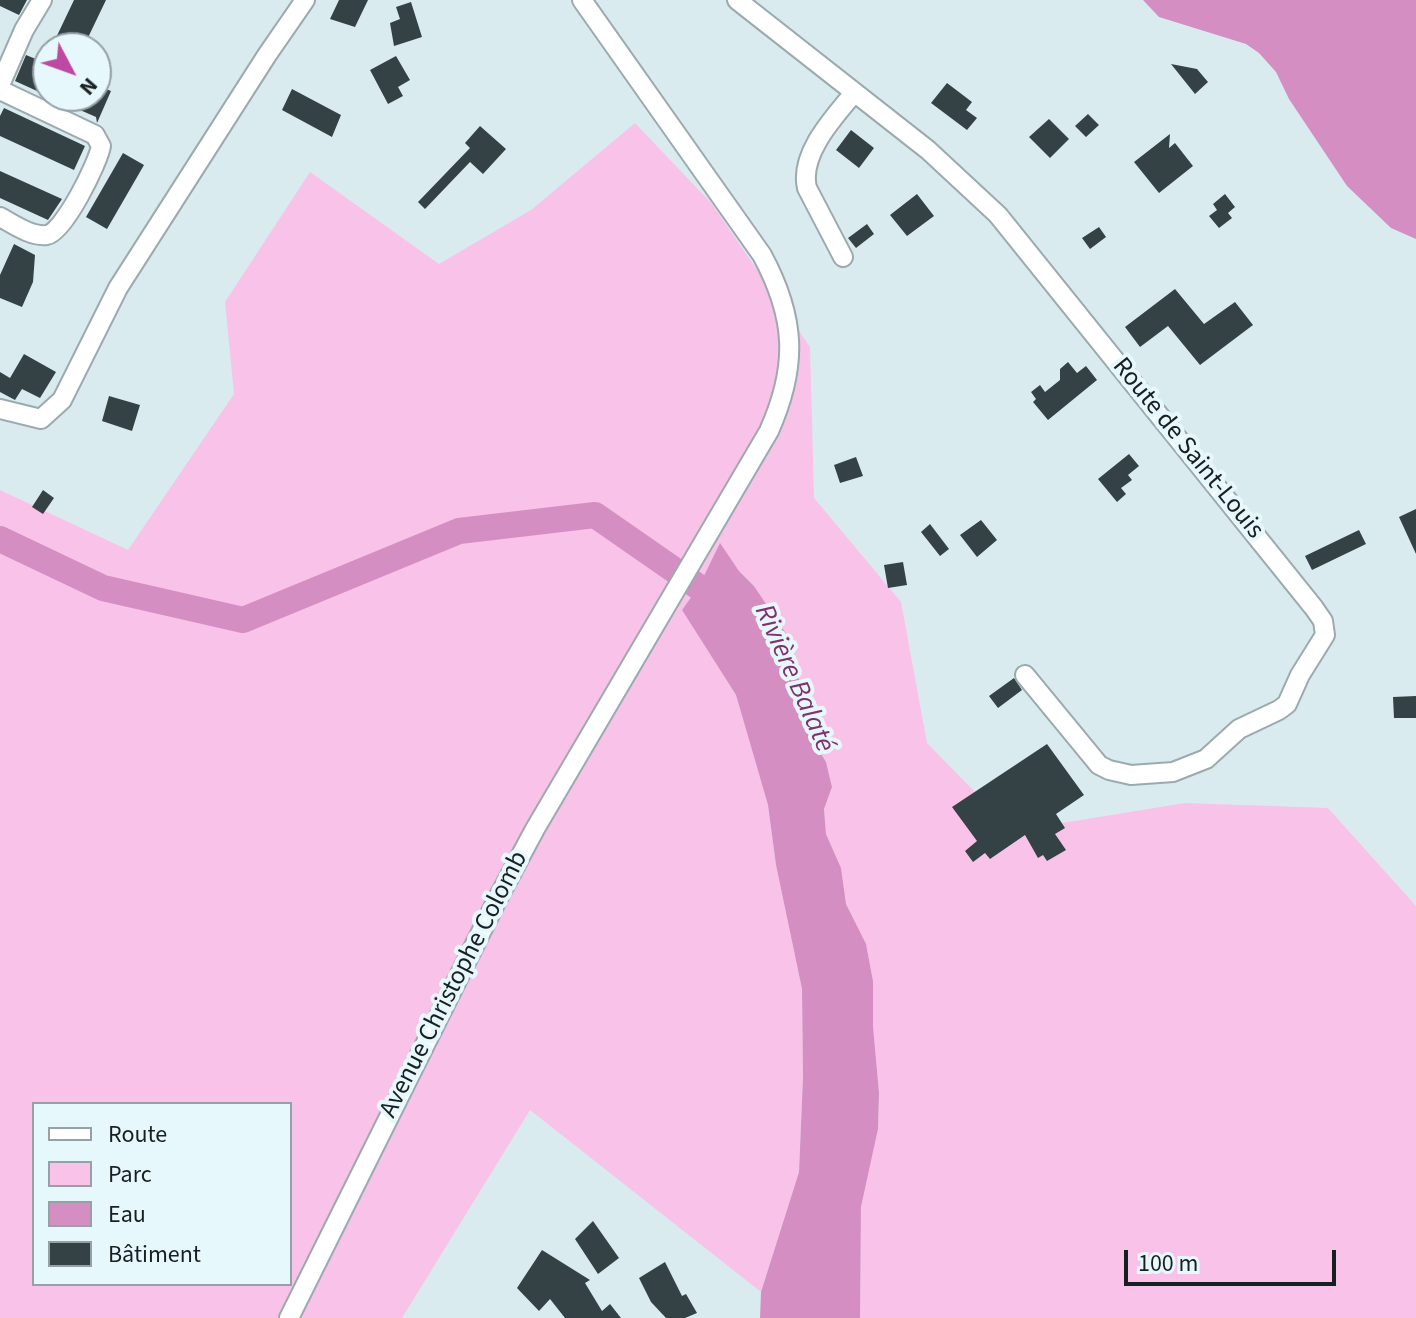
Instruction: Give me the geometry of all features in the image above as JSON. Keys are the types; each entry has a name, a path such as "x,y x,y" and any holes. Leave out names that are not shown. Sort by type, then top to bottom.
{"street":[{"path":"0,217 38,235 48,235 58,229 97,159 100,141 95,135 0,88 24,30 42,0"},
{"path":"0,409 41,419 62,400 118,288 305,0"},
{"name":"Avenue Christophe Colomb","path":"289,1318 505,884 723,513 769,431 787,382 790,359 785,305 776,280 762,255 582,0"},
{"name":"Route de Saint-Louis","path":"748,3 854,93 928,150 998,215 1314,608 1325,628 1322,643 1300,675 1287,704 1239,729 1206,759 1173,772 1131,775 1099,765 1025,675"},
{"path":"843,257 807,188 804,175 813,151 854,93"}],"green space":[{"path":"635,123 712,204 810,347 814,498 901,602 927,743 1013,831 1185,803 1328,808 1416,906 1416,1318 860,1318 861,1207 878,1129 873,981 866,945 846,904 841,868 826,834 824,809 832,787 826,762 801,712 798,667 789,638 754,586 720,544 699,586 682,610 736,695 768,805 776,865 802,989 803,1077 799,1172 761,1292 530,1110 402,1318 0,1318 0,490 128,550 234,394 225,302 310,172 439,264 531,210"}],"water":[{"path":"1143,0 1416,0 1416,239 1391,228 1347,186 1289,99 1276,72 1259,53 1246,44 1159,17"},
{"path":"720,543 789,638 798,667 801,712 826,762 832,787 824,809 826,834 841,868 846,904 866,944 873,981 878,1129 861,1207 860,1318 760,1318 761,1292 799,1172 803,1077 802,989 776,865 768,805 736,695 682,610 699,586"}],"building":[{"path":"0,0 27,0 19,15 0,6"},
{"path":"74,0 106,0 91,32 59,32"},
{"path":"339,0 368,0 355,27 330,19"},
{"path":"411,2 422,37 394,46 390,23 400,19 396,7"},
{"path":"26,55 32,57 32,89 15,81"},
{"path":"396,56 410,80 398,87 403,96 388,104 370,70"},
{"path":"1171,64 1197,69 1208,82 1195,94"},
{"path":"947,83 972,102 966,110 977,118 967,130 931,103"},
{"path":"292,89 341,115 332,137 282,110"},
{"path":"4,108 85,146 74,170 0,136 0,116"},
{"path":"85,112 102,112 97,123 96,117"},
{"path":"1088,114 1099,125 1086,137 1075,126"},
{"path":"1049,119 1069,139 1050,158 1029,137"},
{"path":"480,126 506,149 483,174 470,162 425,209 418,202 470,148 465,143"},
{"path":"851,130 874,148 859,168 836,150"},
{"path":"1170,134 1169,148 1175,143 1193,166 1159,193 1134,162"},
{"path":"123,153 144,165 107,229 86,217"},
{"path":"0,171 62,199 48,220 0,198"},
{"path":"917,194 934,216 907,236 890,215"},
{"path":"1225,194 1235,207 1228,213 1232,218 1219,228 1209,216 1217,210 1213,204"},
{"path":"867,224 874,234 856,248 848,238"},
{"path":"1099,227 1106,237 1090,249 1082,238"},
{"path":"14,244 35,255 33,282 22,307 0,298 0,275"},
{"path":"1175,289 1204,324 1235,302 1253,325 1200,365 1168,326 1140,347 1125,327"},
{"path":"24,354 56,372 40,398 22,389 15,400 0,392 0,372 10,378"},
{"path":"1068,362 1077,373 1086,366 1097,380 1048,420 1033,402 1036,399 1031,392 1040,385 1045,392 1060,380 1060,369"},
{"path":"109,396 140,405 132,431 102,421"},
{"path":"1129,454 1139,466 1128,475 1132,480 1121,488 1126,494 1117,502 1098,479"},
{"path":"856,457 863,476 840,483 834,465"},
{"path":"43,490 54,498 43,514 32,507"},
{"path":"1416,509 1416,554 1399,517"},
{"path":"981,520 997,540 977,557 960,535"},
{"path":"930,524 949,549 940,556 921,532"},
{"path":"1359,530 1366,544 1312,570 1305,556"},
{"path":"903,562 907,585 888,588 884,565"},
{"path":"1014,678 1022,690 998,708 989,696"},
{"path":"1416,696 1416,718 1394,718 1393,697"},
{"path":"1047,744 1084,795 1056,814 1065,828 1055,834 1066,850 1047,861 1043,855 1038,858 1025,835 990,859 985,853 973,862 965,851 977,841 952,807"},
{"path":"593,1221 619,1258 598,1274 575,1239"},
{"path":"542,1250 590,1280 585,1283 602,1311 610,1304 621,1318 565,1318 550,1299 539,1311 517,1288"},
{"path":"665,1262 682,1296 686,1294 697,1313 685,1318 666,1318 651,1302 639,1278"}],"waterway":[{"name":"Rivière Balaté","path":"0,539 103,588 243,620 459,531 595,515 726,606"}]}
